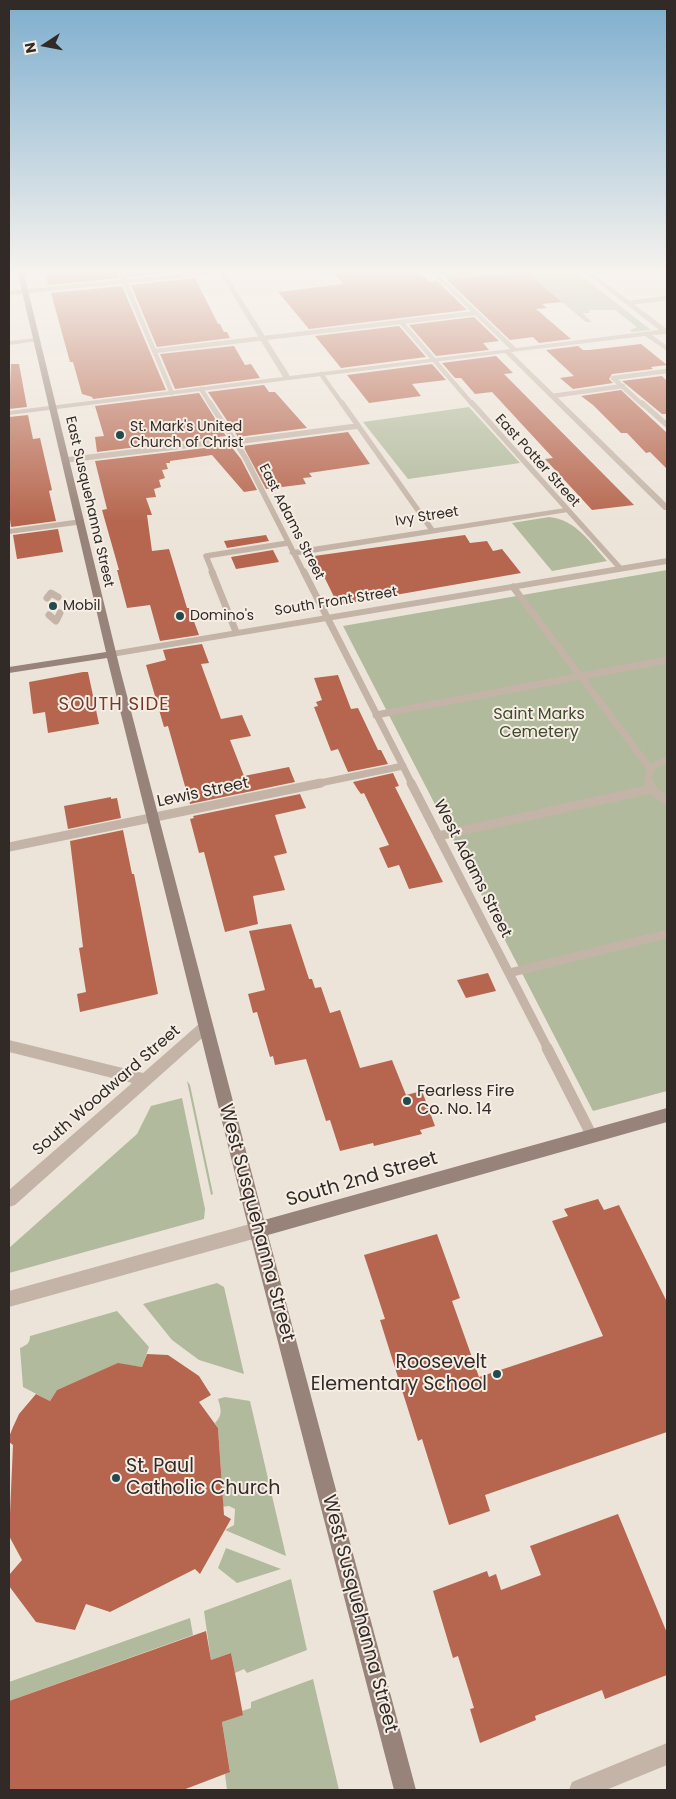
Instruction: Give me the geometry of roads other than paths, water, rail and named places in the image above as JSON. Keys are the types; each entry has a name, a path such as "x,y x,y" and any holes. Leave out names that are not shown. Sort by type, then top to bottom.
{"main road":[{"name":"East Susquehanna Street","path":"40,354 112,654"},
{"name":"South Front Street","path":"9,670 112,654"},
{"name":"West Susquehanna Street","path":"112,654 257,1230 405,1790"},
{"name":"South 2nd Street","path":"257,1230 667,1115"}],"street":[{"path":"273,354 288,378"},
{"path":"9,413 488,354"},
{"path":"508,354 667,508"},
{"name":"Ivy Street","path":"293,553 565,510"},
{"path":"9,532 81,522"},
{"name":"South Front Street","path":"112,654 325,616 513,587 667,560"},
{"name":"South Woodward Street","path":"9,1200 205,1027"},
{"path":"9,1046 146,1080"},
{"name":"South 2nd Street","path":"9,1299 257,1230"},
{"path":"580,1790 667,1754"}],"lane":[{"path":"156,354 172,393"},
{"name":"East Potter Street","path":"430,354 434,358 433,360 565,510 620,568"},
{"path":"667,371 613,378 667,425"},
{"path":"321,374 432,530"},
{"path":"552,396 623,386"},
{"name":"East Adams Street","path":"201,389 245,457 325,616"},
{"path":"66,460 358,426"},
{"path":"236,632 206,556 288,543"},
{"path":"513,587 650,768"},
{"path":"48,598 51,593 58,597"},
{"path":"50,615 56,621 60,613"},
{"name":"West Adams Street","path":"325,616 592,1136"},
{"path":"376,715 667,660"},
{"path":"667,760 661,761 650,768 647,778 651,789 667,801"},
{"name":"Lewis Street","path":"9,848 403,766"},
{"path":"438,836 651,789"},
{"path":"509,973 667,934"}],"place":[{"name":"St. Mark's United Church of Christ","path":"120,435"},
{"name":"Mobil","path":"53,606"},
{"name":"Domino's","path":"180,616"},
{"name":"Fearless Fire Co. No. 14","path":"407,1101"},
{"name":"Roosevelt Elementary School","path":"497,1374"},
{"name":"St. Paul Catholic Church","path":"116,1478"}],"district":[{"name":"SOUTH SIDE","path":"114,705"}],"park label":[{"name":"Saint Marks Cemetery","path":"539,724"}]}
